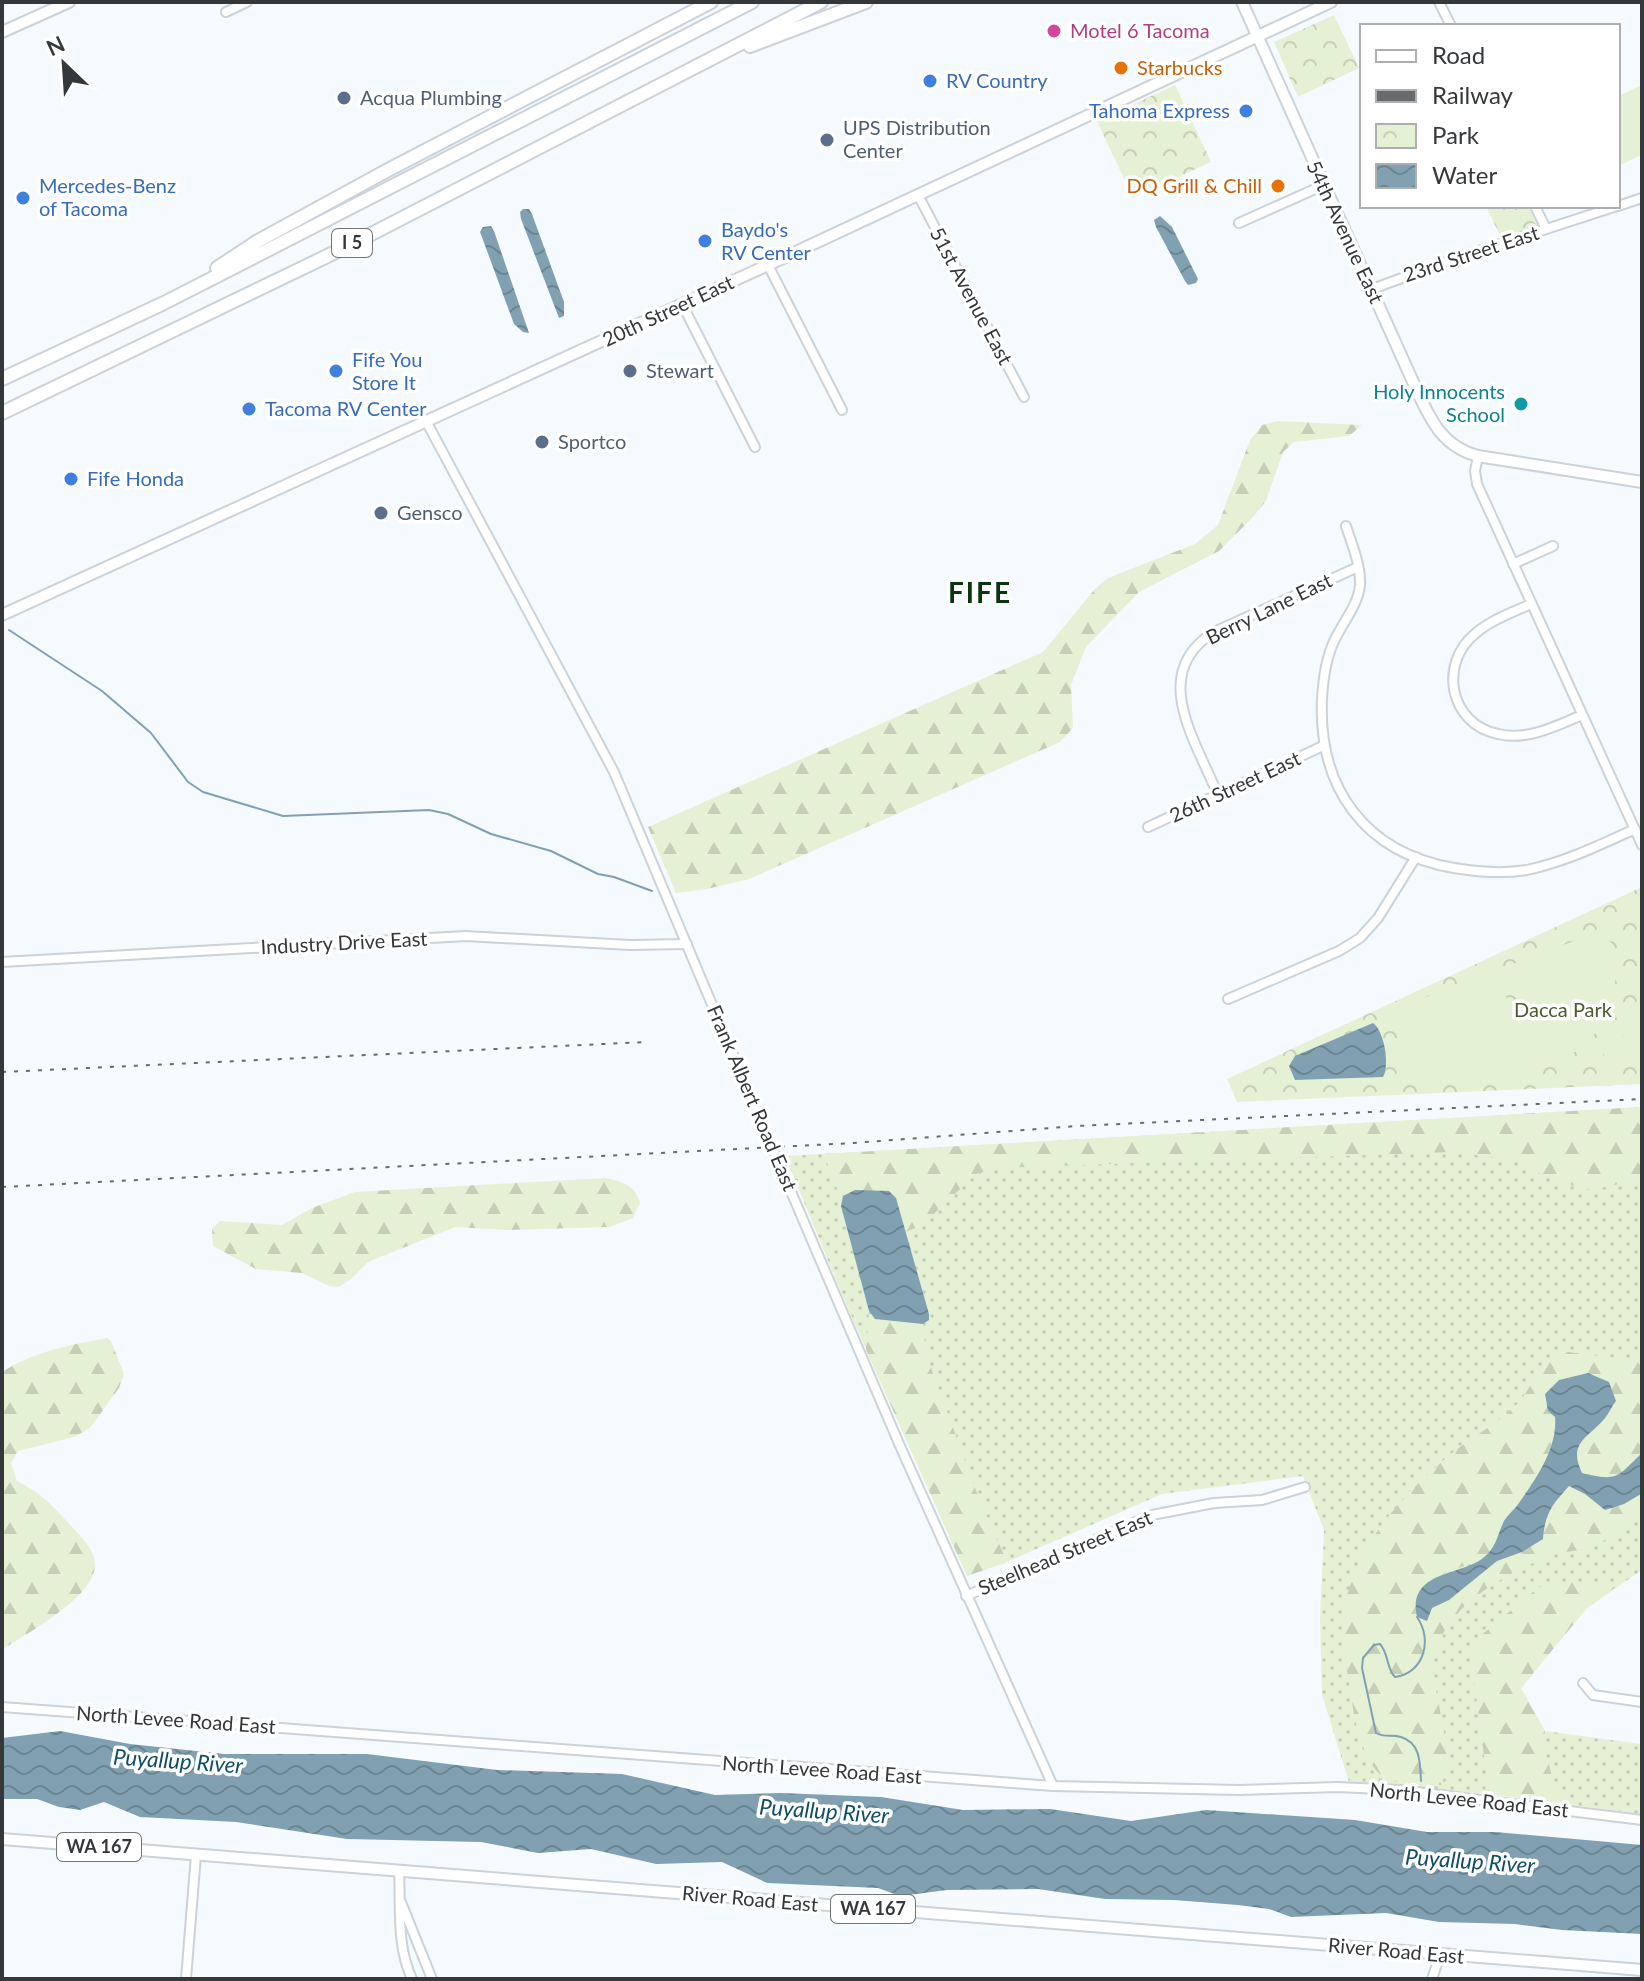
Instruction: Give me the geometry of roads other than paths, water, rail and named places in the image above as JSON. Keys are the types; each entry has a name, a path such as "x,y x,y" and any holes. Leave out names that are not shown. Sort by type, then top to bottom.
{"highway":[{"path":"608,55 699,2"},
{"path":"164,303 258,241 711,2"},
{"name":"I 5","path":"2,379 164,303 752,2"},
{"name":"I 5","path":"2,413 348,246 821,2"},
{"path":"699,65 866,2"}],"main road":[{"path":"2,32 69,2"},
{"name":"54th Avenue East","path":"1242,2 1432,421 1442,437 1463,452 1478,456"},
{"name":"20th Street East","path":"2,615 768,265 1331,2"},
{"path":"1478,456 1642,482"},
{"name":"River Road East","path":"2,1839 1642,1970"}],"street":[{"path":"226,12 247,2"},
{"path":"1439,2 1450,24"},
{"path":"1239,223 1324,185"},
{"name":"51st Avenue East","path":"918,195 1024,397"},
{"name":"23rd Street East","path":"1620,205 1642,198"},
{"path":"1536,208 1546,229"},
{"name":"23rd Street East","path":"1372,289 1612,208"},
{"path":"768,265 842,410"},
{"path":"682,304 755,447"},
{"name":"Frank Albert Road East","path":"426,421 614,772 966,1596 1053,1786"},
{"path":"1478,456 1475,471 1477,484 1642,845"},
{"path":"1346,526 1358,567 1358,595 1332,646 1326,665 1322,719 1323,746 1333,776 1355,812 1380,838 1416,857 1470,871 1511,872 1552,864 1635,829"},
{"path":"1513,564 1553,546"},
{"name":"Berry Lane East","path":"1218,795 1181,701 1180,676 1189,655 1200,641 1214,632 1358,567"},
{"path":"1531,604 1486,625 1463,647 1452,674 1458,705 1480,727 1507,735 1535,734 1582,715"},
{"name":"26th Street East","path":"1148,827 1323,746"},
{"path":"1228,999 1339,951 1360,938 1378,918 1416,857"},
{"name":"Industry Drive East","path":"2,962 466,936 630,945 687,944"},
{"name":"Steelhead Street East","path":"966,1596 1152,1515 1214,1503 1262,1500 1305,1487"},
{"path":"1583,1683 1593,1695 1642,1702"},
{"name":"North Levee Road East","path":"2,1707 1053,1786 1385,1789 1642,1820"},
{"path":"186,1979 196,1855"},
{"path":"399,1871 400,1937 412,1979"},
{"path":"401,1901 432,1979"},
{"path":"1432,1979 1440,1955"}],"water":[{"path":"523,209 529,209 532,214 564,302 564,316 559,318 521,219"},
{"path":"1160,216 1172,227 1198,279 1196,283 1188,285 1185,281 1156,227 1154,220"},
{"path":"491,226 529,333 514,324 480,232 483,227"},
{"path":"1373,1023 1385,1048 1383,1077 1295,1080 1289,1066 1295,1056"},
{"path":"855,1190 889,1191 896,1198 929,1314 929,1320 923,1324 875,1319 869,1311 841,1206 843,1196"},
{"path":"1588,1373 1609,1382 1616,1401 1578,1447 1578,1463 1582,1473 1603,1477 1616,1475 1642,1453 1641,1494 1605,1510 1569,1486 1550,1510 1543,1539 1522,1552 1497,1561 1449,1600 1432,1608 1427,1621 1417,1617 1416,1602 1420,1591 1438,1577 1473,1564 1488,1554 1504,1521 1537,1476 1549,1453 1555,1429 1555,1417 1548,1411 1545,1394 1559,1380"},
{"name":"Puyallup River","path":"60,1731 130,1744 224,1754 367,1754 497,1770 622,1774 715,1795 781,1793 881,1797 963,1810 1050,1809 1131,1821 1206,1810 1355,1820 1427,1832 1495,1832 1642,1845 1642,1934 1515,1924 1439,1922 1386,1913 1291,1917 1269,1909 1238,1905 1105,1899 1038,1889 947,1890 900,1896 878,1888 767,1883 722,1862 656,1864 591,1849 538,1853 481,1842 347,1839 236,1822 140,1817 104,1802 80,1810 37,1799 2,1799 2,1738"}],"waterway":[{"path":"9,630 102,691 151,733 188,782 203,792 283,816 429,810 448,814 491,834 551,851 598,874 652,891"},
{"path":"1417,1617 1425,1645 1413,1669 1395,1677 1380,1644 1374,1645 1363,1658 1362,1668 1376,1733 1401,1737 1412,1744 1418,1755 1421,1781"}],"railway":[{"path":"2,1072 646,1042"},
{"path":"2,1187 853,1143 1077,1126 1642,1099"}],"place":[{"name":"Motel 6 Tacoma","path":"1054,31"},
{"name":"Starbucks","path":"1121,68"},
{"name":"RV Country","path":"930,81"},
{"name":"Acqua Plumbing","path":"344,98"},
{"name":"Tahoma Express","path":"1246,111"},
{"name":"UPS Distribution Center","path":"827,140"},
{"name":"DQ Grill & Chill","path":"1278,186"},
{"name":"Mercedes-Benz of Tacoma","path":"23,198"},
{"name":"Baydo's RV Center","path":"705,241"},
{"name":"Fife You Store It","path":"336,371"},
{"name":"Stewart","path":"630,371"},
{"name":"Holy Innocents School","path":"1521,404"},
{"name":"Tacoma RV Center","path":"249,409"},
{"name":"Sportco","path":"542,442"},
{"name":"Fife Honda","path":"71,479"},
{"name":"Gensco","path":"381,513"}],"district":[{"name":"FIFE","path":"980,593"}],"park label":[{"name":"Dacca Park","path":"1563,1010"}]}
